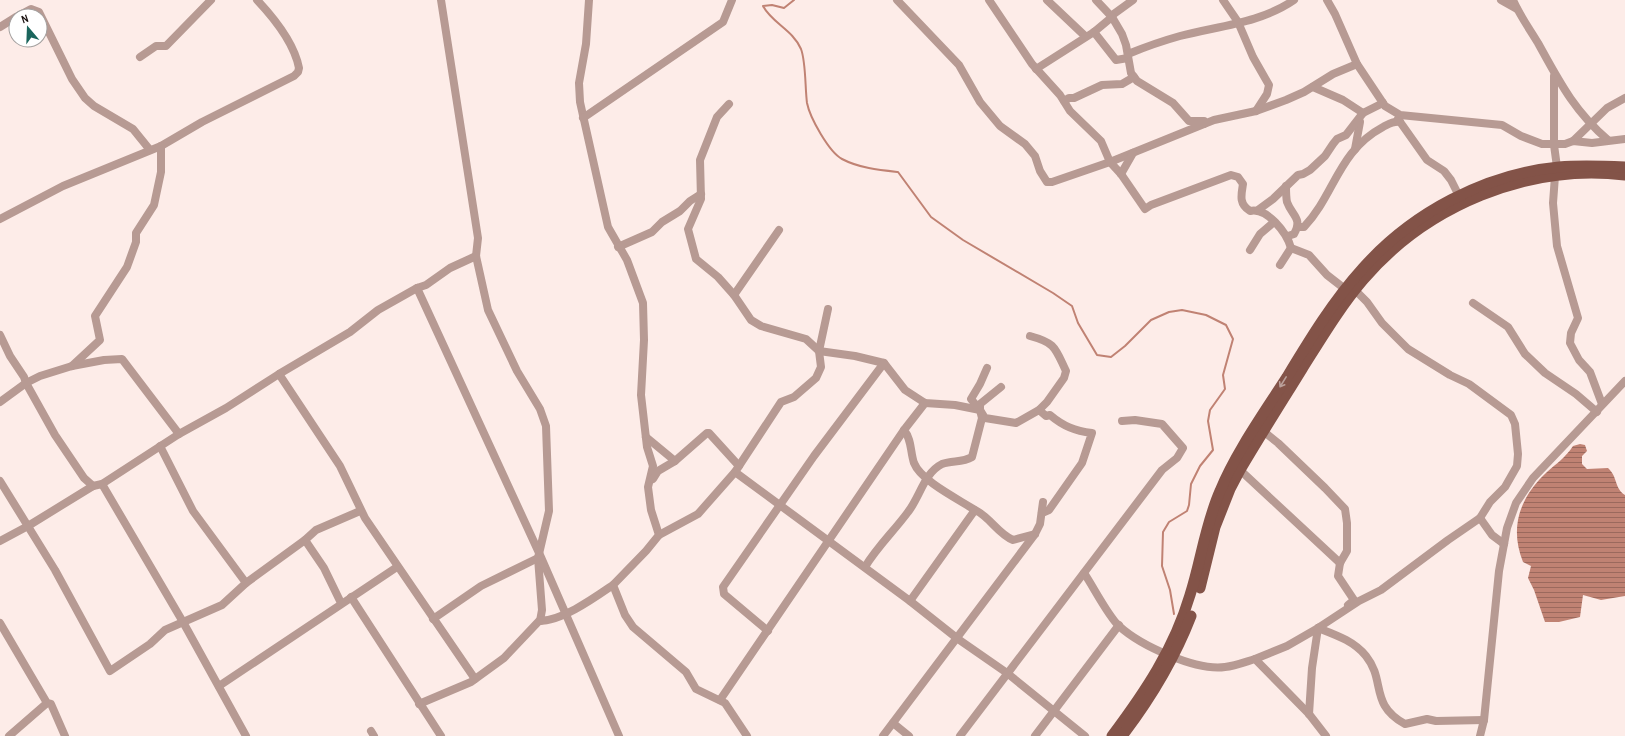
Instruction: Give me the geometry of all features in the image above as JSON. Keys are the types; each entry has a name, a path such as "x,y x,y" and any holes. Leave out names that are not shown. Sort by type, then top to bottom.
{"main road":[{"path":"1122,736 1153,693 1192,613 1222,508 1240,470 1364,266 1415,222 1459,196 1506,178 1556,172 1592,165 1625,167"},
{"path":"1112,736 1170,656 1188,602 1210,518 1220,490 1233,464 1282,384 1350,290 1401,243 1459,205 1479,196 1510,185 1556,172 1625,175"}],"street":[{"path":"140,57 156,46 166,46 211,0"},
{"path":"0,219 33,200 63,186 161,146 202,122 298,72 298,62 288,42 277,23 257,0"},
{"path":"419,704 468,684 504,658 520,639 540,621 542,610 539,557 550,511 548,446 545,419 517,371 492,319 481,282 476,256 478,238 441,0"},
{"path":"589,0 586,44 579,83 580,102 608,227 618,247 627,260 643,303 644,340 641,395 647,447 653,466 648,487 652,516 659,535"},
{"path":"583,118 723,22 732,0"},
{"path":"897,0 959,65 980,102 1000,126 1025,144 1035,156 1040,171 1047,182 1052,182 1110,162 1214,120 1256,111 1304,92 1333,74 1357,64"},
{"path":"989,0 1036,69 1064,100 1070,111 1101,141 1110,162 1121,174 1145,209 1151,205 1231,175 1238,177 1243,184 1241,202 1243,207 1250,211 1258,210 1274,200 1298,175 1310,170 1325,156 1337,139 1346,135 1362,115 1383,103"},
{"path":"1047,0 1085,36"},
{"path":"1096,0 1111,17 1126,45 1129,69 1134,77 1173,103 1189,121 1204,121 1204,124"},
{"path":"1036,69 1085,36 1094,32 1133,0"},
{"path":"1223,0 1238,22 1253,56 1269,85 1267,94 1256,111"},
{"path":"1094,32 1116,60 1181,36 1238,22 1274,11 1294,0"},
{"path":"1327,0 1335,14 1357,64 1383,103 1400,122 1427,160 1444,171 1451,180 1459,196"},
{"path":"1501,0 1517,9"},
{"path":"1513,0 1554,75 1580,114 1608,140"},
{"path":"48,31 68,73 85,98 100,110 133,129 150,150"},
{"path":"1554,75 1554,144 1556,172 1553,203 1557,246 1578,318 1571,333 1570,343 1579,360 1590,372 1602,404"},
{"path":"1064,100 1080,96 1102,85 1122,84 1134,77"},
{"path":"1313,87 1343,100 1362,115"},
{"path":"1573,142 1608,108 1625,98"},
{"path":"730,104 717,117 700,160 701,194 688,229 692,250 696,259 718,276 734,295 751,320 761,326 806,339 819,355"},
{"path":"1392,112 1400,115 1502,125 1521,136 1542,144 1573,142 1592,143 1625,139"},
{"path":"1355,149 1362,115"},
{"path":"1298,227 1304,227 1310,221 1334,179 1355,149 1378,130 1395,121 1400,122"},
{"path":"72,366 100,340 95,316 127,266 136,242 136,233 154,205 162,172 161,146"},
{"path":"1121,174 1133,153"},
{"path":"1286,186 1288,203 1298,220 1298,227 1294,234 1288,236"},
{"path":"618,247 652,232 662,222 680,211 701,194"},
{"path":"1258,210 1267,215 1288,236 1291,248 1280,265"},
{"path":"1250,250 1265,228 1274,222"},
{"path":"734,295 780,230"},
{"path":"1084,573 1119,626 1140,641 1170,656 1224,668 1255,659 1287,646 1359,601 1381,590 1480,518 1490,502 1505,487 1517,466 1518,454 1514,419 1506,411 1474,387 1450,375 1408,349 1382,323 1367,302 1327,275 1309,255 1291,248"},
{"path":"0,541 28,526 93,486 102,484 178,434 226,408 279,374 350,332 378,310 417,288 426,286 450,268 476,256"},
{"path":"417,288 619,736"},
{"path":"1473,303 1508,327 1525,354 1545,373 1576,394 1597,412"},
{"path":"540,621 547,621 584,605 613,585 646,551 659,535 698,514 737,469 781,402 794,397 816,378 821,367 819,355 828,309"},
{"path":"0,335 10,356 24,377 55,435 84,478 93,486"},
{"path":"987,368 971,399 985,418 1016,423 1038,410 1047,402 1064,378 1066,371 1052,344 1030,336"},
{"path":"819,355 828,352 884,363 905,390 925,403 955,405 980,410"},
{"path":"0,402 26,383 40,376 72,366 104,360 122,359 178,434"},
{"path":"768,630 724,594 722,589 845,413 861,396 884,363"},
{"path":"279,374 340,466 365,518 397,567 475,679"},
{"path":"1480,736 1484,720 1493,619 1504,544 1507,528 1516,503 1533,478 1625,381"},
{"path":"865,567 877,548 909,511 927,479 942,464 962,462 972,457 982,418 980,404 1001,387"},
{"path":"720,700 904,430 925,403"},
{"path":"1038,410 1046,416 1050,415 1062,425 1080,432 1092,433 1082,463 1049,510 1042,514"},
{"path":"960,736 1162,470 1177,458 1183,448 1162,424 1135,420 1122,421"},
{"path":"904,430 909,436 914,463 927,479 987,517 1013,540 1035,534"},
{"path":"1263,432 1278,443 1345,509 1348,523 1346,551 1340,563 1338,576 1354,600 1318,628 1312,668 1309,714"},
{"path":"648,487 658,470 675,461 706,433 709,433 737,469 780,506 865,567 958,639 1007,673 1085,736"},
{"path":"646,437 675,461"},
{"path":"160,446 193,511 246,583"},
{"path":"1240,470 1340,563"},
{"path":"0,481 55,570 110,671 150,644 165,630 218,607 246,583 305,540 316,530 360,511"},
{"path":"102,484 183,622 246,736"},
{"path":"883,736 958,639 1035,534 1040,524 1043,502"},
{"path":"910,601 975,510"},
{"path":"1480,518 1492,535 1504,544"},
{"path":"305,540 324,568 341,603"},
{"path":"433,619 481,586 539,557"},
{"path":"219,686 397,567"},
{"path":"613,585 625,616 633,627 686,672 696,689 720,700 729,707 747,736"},
{"path":"351,597 441,736"},
{"path":"0,623 47,703 50,704 65,736"},
{"path":"1035,736 1119,626"},
{"path":"1318,628 1348,641 1366,656 1372,666 1381,700 1385,708 1405,724 1427,719 1436,721 1484,720"},
{"path":"1255,659 1309,714 1326,736"},
{"path":"9,736 47,703"},
{"path":"893,723 909,736"},
{"path":"370,736 370,731 374,736"}],"shaded area":[{"path":"1580,444 1585,445 1587,451 1582,456 1582,464 1587,469 1608,468 1611,471 1619,489 1625,495 1625,596 1601,600 1583,595 1580,617 1559,622 1545,622 1534,590 1528,578 1531,566 1523,562 1519,549 1517,525 1524,502 1530,492 1547,472 1564,457 1573,446"}],"waterway":[{"path":"794,0 784,8 772,5 763,6 767,12 793,37 801,49 804,61 807,103 816,125 831,149 842,159 855,165 898,172 931,217 963,240 1053,293 1072,306 1078,323 1097,355 1111,357 1125,346 1151,320 1169,312 1182,310 1206,315 1226,325 1233,339 1223,375 1225,389 1210,410 1208,421 1213,450 1200,466 1191,484 1187,511 1169,522 1163,532 1162,566 1170,590 1174,614"}]}
